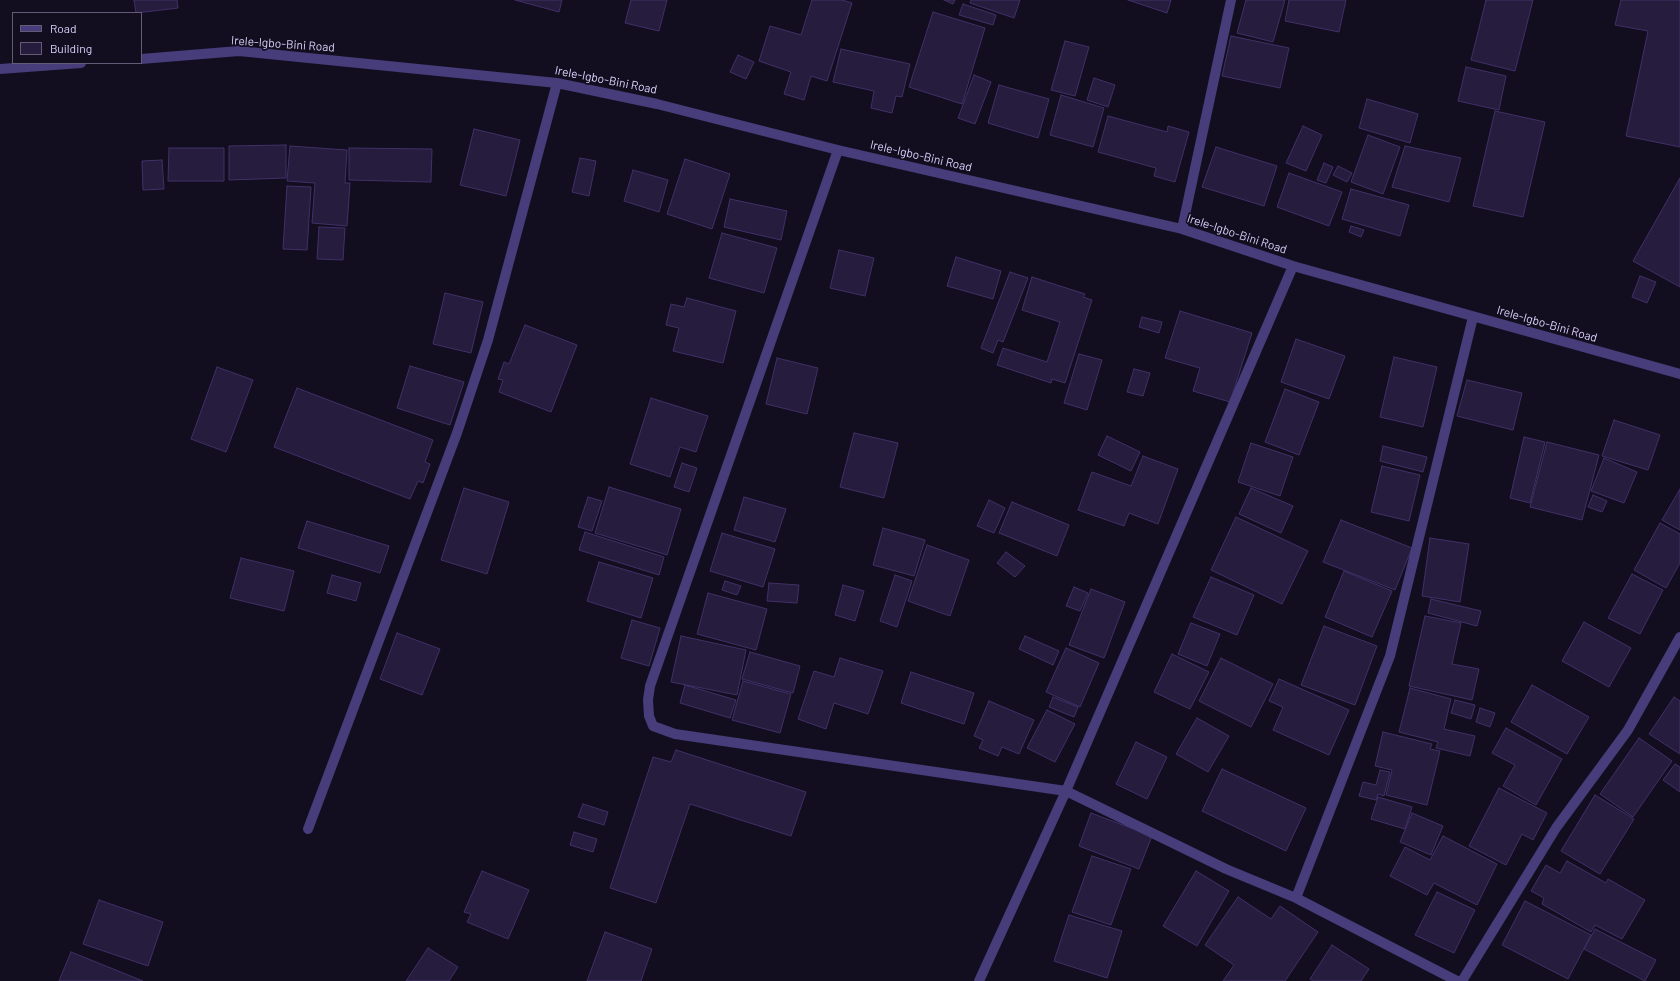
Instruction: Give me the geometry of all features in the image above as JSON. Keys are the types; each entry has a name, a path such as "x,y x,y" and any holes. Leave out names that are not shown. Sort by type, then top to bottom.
{"street":[{"path":"1182,229 1231,0"},
{"name":"Irele-Igbo-Bini Road","path":"142,59 239,51 557,82 658,104 838,150 1182,229 1293,266 1680,374"},
{"path":"0,69 68,64"},
{"path":"308,829 457,433 488,340 557,82"},
{"path":"838,150 650,686 648,700 649,716 653,726 675,734 1066,791 1226,869 1296,898 1457,981"},
{"path":"979,981 1066,791 1293,266"},
{"path":"1296,898 1390,656 1473,317"},
{"path":"1462,981 1556,828 1628,730 1680,637"}],"building":[{"path":"134,0 177,0 178,8 136,12"},
{"path":"515,0 562,0 559,12"},
{"path":"631,0 667,0 659,31 625,23"},
{"path":"812,0 842,0 852,3 827,81 811,76 804,100 784,94 791,72 759,61 770,26 801,35"},
{"path":"944,0 955,0 953,4"},
{"path":"971,0 1020,0 1014,18 970,3"},
{"path":"1128,0 1171,0 1167,13"},
{"path":"1246,0 1285,0 1273,42 1237,33"},
{"path":"1289,0 1346,0 1339,32 1285,21"},
{"path":"1486,0 1533,0 1515,71 1471,60"},
{"path":"1621,0 1680,0 1680,147 1626,136 1648,31 1615,25"},
{"path":"963,4 996,15 993,25 959,15"},
{"path":"933,12 985,28 962,104 909,87"},
{"path":"1231,36 1289,48 1280,88 1222,76"},
{"path":"1065,41 1089,47 1075,96 1051,90"},
{"path":"841,49 910,64 902,97 896,96 892,113 871,108 874,91 833,82"},
{"path":"738,55 754,62 746,79 730,72"},
{"path":"1466,67 1506,76 1499,110 1458,101"},
{"path":"974,75 991,82 975,124 958,118"},
{"path":"1094,78 1115,85 1108,107 1087,100"},
{"path":"999,85 1049,99 1038,138 988,123"},
{"path":"1061,95 1104,108 1093,147 1050,135"},
{"path":"1367,99 1418,114 1410,143 1359,128"},
{"path":"1495,111 1545,122 1523,217 1473,206"},
{"path":"1108,116 1167,132 1168,126 1189,132 1175,182 1154,176 1156,168 1098,152"},
{"path":"1303,126 1322,135 1306,171 1286,163"},
{"path":"474,129 520,140 506,196 460,185"},
{"path":"1368,135 1400,147 1383,194 1351,182"},
{"path":"286,145 286,178 229,180 229,146"},
{"path":"290,146 347,150 345,183 350,183 347,226 312,223 315,183 287,181"},
{"path":"1405,146 1461,158 1449,202 1392,187"},
{"path":"1216,147 1277,166 1264,206 1202,187"},
{"path":"169,148 224,148 224,181 168,181"},
{"path":"349,148 432,149 431,182 349,180"},
{"path":"580,158 596,161 589,196 572,192"},
{"path":"685,159 730,174 712,229 667,214"},
{"path":"162,160 164,189 143,190 142,161"},
{"path":"1324,163 1333,167 1326,183 1317,180"},
{"path":"1338,166 1352,173 1347,182 1333,175"},
{"path":"633,170 668,180 659,212 624,201"},
{"path":"1289,173 1342,192 1329,226 1277,207"},
{"path":"1680,178 1680,287 1633,261"},
{"path":"287,186 311,187 307,250 283,249"},
{"path":"1351,189 1409,205 1400,236 1342,219"},
{"path":"730,199 787,211 781,240 724,227"},
{"path":"1351,226 1364,230 1361,237 1349,232"},
{"path":"319,227 345,228 343,260 317,259"},
{"path":"722,233 777,248 764,293 709,278"},
{"path":"839,250 874,258 865,296 830,288"},
{"path":"956,257 1001,271 993,299 947,286"},
{"path":"1010,272 1028,278 1003,342 998,340 993,353 981,348"},
{"path":"1640,276 1656,282 1647,303 1632,297"},
{"path":"1032,277 1085,294 1083,297 1092,300 1065,383 1052,379 1051,383 997,365 1003,348 1047,362 1060,322 1022,310"},
{"path":"445,293 483,302 471,353 433,344"},
{"path":"687,298 736,311 723,363 673,351 679,328 666,325 671,304 684,307"},
{"path":"1180,311 1252,333 1230,402 1193,391 1200,368 1165,358"},
{"path":"1142,317 1162,322 1159,333 1139,327"},
{"path":"525,325 577,345 551,412 499,392 503,380 498,379 504,362 509,364"},
{"path":"1296,339 1345,356 1329,399 1281,382"},
{"path":"1079,354 1102,360 1087,410 1064,403"},
{"path":"1394,357 1437,367 1423,427 1380,417"},
{"path":"777,358 818,368 807,414 766,404"},
{"path":"410,366 464,382 450,425 397,408"},
{"path":"217,367 253,380 226,452 191,439"},
{"path":"1134,369 1150,373 1143,396 1127,392"},
{"path":"1467,380 1522,393 1513,430 1457,416"},
{"path":"297,388 433,440 425,462 430,464 423,483 418,481 410,499 274,447"},
{"path":"1285,389 1319,402 1299,455 1265,442"},
{"path":"651,398 708,416 696,452 680,447 670,477 630,464"},
{"path":"1614,420 1660,435 1648,470 1602,456"},
{"path":"854,433 898,443 884,498 840,487"},
{"path":"1107,436 1140,452 1131,471 1098,455"},
{"path":"1524,437 1545,442 1530,503 1510,498"},
{"path":"1547,442 1599,455 1582,520 1530,507"},
{"path":"1251,443 1293,457 1280,496 1238,482"},
{"path":"1383,446 1427,457 1423,472 1380,461"},
{"path":"1143,456 1178,469 1158,524 1129,513 1124,526 1078,510 1092,472 1131,486"},
{"path":"1604,458 1637,472 1624,503 1591,491"},
{"path":"682,463 697,468 689,492 674,487"},
{"path":"1382,466 1420,475 1409,521 1371,512"},
{"path":"609,487 681,509 667,555 595,533"},
{"path":"464,488 509,502 487,574 441,560"},
{"path":"1251,488 1293,506 1281,533 1239,514"},
{"path":"1680,489 1680,530 1662,520"},
{"path":"1593,495 1607,501 1602,512 1588,507"},
{"path":"588,497 602,501 592,531 578,527"},
{"path":"744,497 786,509 775,542 734,530"},
{"path":"989,500 1005,508 994,533 977,526"},
{"path":"1012,502 1069,525 1057,556 999,533"},
{"path":"1236,517 1308,551 1282,604 1211,570"},
{"path":"1341,520 1412,548 1395,590 1323,562"},
{"path":"307,521 389,546 380,573 298,548"},
{"path":"1660,523 1680,534 1680,563 1666,588 1634,570"},
{"path":"883,528 925,540 914,576 873,565"},
{"path":"585,532 664,557 659,575 579,550"},
{"path":"722,533 775,549 763,587 710,571"},
{"path":"1430,538 1469,544 1460,602 1422,596"},
{"path":"927,545 969,560 950,616 908,601"},
{"path":"1006,552 1025,566 1015,577 997,563"},
{"path":"241,558 294,571 284,611 230,598"},
{"path":"599,562 653,578 641,618 587,601"},
{"path":"1344,571 1392,591 1372,637 1325,617"},
{"path":"1632,574 1663,590 1640,634 1608,618"},
{"path":"332,575 361,583 356,601 327,593"},
{"path":"895,575 912,581 897,627 880,621"},
{"path":"1211,577 1254,595 1237,635 1193,617"},
{"path":"725,581 741,586 737,595 722,590"},
{"path":"769,583 799,585 797,603 767,601"},
{"path":"843,585 864,591 855,621 835,615"},
{"path":"1074,587 1088,593 1080,611 1066,606"},
{"path":"1091,589 1125,602 1104,658 1069,645"},
{"path":"708,593 767,609 756,650 697,634"},
{"path":"1431,599 1481,611 1477,626 1428,613"},
{"path":"1425,616 1461,623 1452,664 1479,669 1472,700 1409,686"},
{"path":"632,620 660,628 649,666 621,658"},
{"path":"1584,622 1631,648 1609,687 1562,661"},
{"path":"1191,623 1220,634 1207,666 1178,654"},
{"path":"1324,626 1377,646 1355,705 1301,685"},
{"path":"397,633 440,649 422,695 380,679"},
{"path":"681,636 746,650 737,695 671,682"},
{"path":"1025,636 1059,651 1053,665 1019,649"},
{"path":"1066,648 1099,663 1080,707 1046,692"},
{"path":"750,652 800,666 793,693 742,679"},
{"path":"1172,654 1209,672 1190,709 1154,692"},
{"path":"840,658 883,671 868,714 834,703 826,729 798,719 814,671 834,677"},
{"path":"1221,658 1273,684 1251,727 1199,701"},
{"path":"911,672 974,693 964,724 901,703"},
{"path":"1279,679 1349,710 1329,755 1273,730 1283,707 1269,701"},
{"path":"743,681 791,694 780,733 732,720"},
{"path":"685,685 736,700 730,718 680,703"},
{"path":"1532,685 1589,717 1567,754 1511,722"},
{"path":"1410,688 1451,699 1444,729 1475,736 1470,756 1436,748 1438,742 1399,732"},
{"path":"1053,697 1078,707 1074,717 1049,707"},
{"path":"1674,697 1680,701 1680,754 1649,734"},
{"path":"1455,700 1475,705 1471,719 1451,713"},
{"path":"989,701 1034,720 1019,754 1002,747 998,756 979,748 983,740 974,736"},
{"path":"1480,708 1495,713 1490,727 1476,722"},
{"path":"1047,710 1075,724 1055,762 1027,748"},
{"path":"1197,718 1229,736 1208,772 1176,754"},
{"path":"1506,728 1562,759 1536,805 1503,786 1515,765 1492,753"},
{"path":"1383,732 1432,744 1430,749 1440,751 1427,805 1386,795 1392,770 1375,766"},
{"path":"1639,738 1672,761 1633,817 1600,794"},
{"path":"1136,742 1167,757 1147,799 1116,784"},
{"path":"676,750 806,792 791,836 690,804 656,903 610,888 653,757 671,762"},
{"path":"1675,764 1680,767 1680,792 1663,780"},
{"path":"1222,769 1306,808 1286,851 1202,811"},
{"path":"1380,770 1390,772 1384,796 1378,794 1376,800 1359,796 1363,782 1376,785"},
{"path":"1499,788 1547,813 1533,840 1522,834 1506,865 1469,846"},
{"path":"1595,795 1634,819 1600,874 1561,851"},
{"path":"1378,797 1412,807 1405,829 1371,819"},
{"path":"583,804 608,812 604,825 578,817"},
{"path":"1091,813 1152,836 1139,869 1079,846"},
{"path":"1412,813 1443,826 1431,855 1400,842"},
{"path":"574,832 597,839 593,852 570,845"},
{"path":"1443,836 1497,864 1477,905 1434,883 1427,895 1390,876 1405,847 1430,860"},
{"path":"1092,856 1131,869 1111,925 1072,912"},
{"path":"1567,861 1606,883 1608,879 1645,900 1622,939 1595,925 1591,932 1542,904 1544,898 1531,891 1546,865 1560,873"},
{"path":"482,871 529,890 508,939 467,922 471,914 464,912"},
{"path":"1196,871 1229,891 1197,946 1163,926"},
{"path":"1437,892 1475,910 1454,953 1415,935"},
{"path":"1238,897 1271,919 1280,906 1318,932 1285,981 1223,981 1234,965 1205,945"},
{"path":"99,900 163,922 148,966 83,944"},
{"path":"1525,901 1591,935 1568,979 1502,945"},
{"path":"1069,915 1122,931 1107,978 1054,961"},
{"path":"1595,929 1656,960 1645,981 1584,949"},
{"path":"605,932 652,949 641,981 587,981"},
{"path":"1332,945 1369,969 1361,981 1313,981 1310,979"},
{"path":"428,948 458,967 449,981 406,981"},
{"path":"71,952 143,981 59,981"}]}
